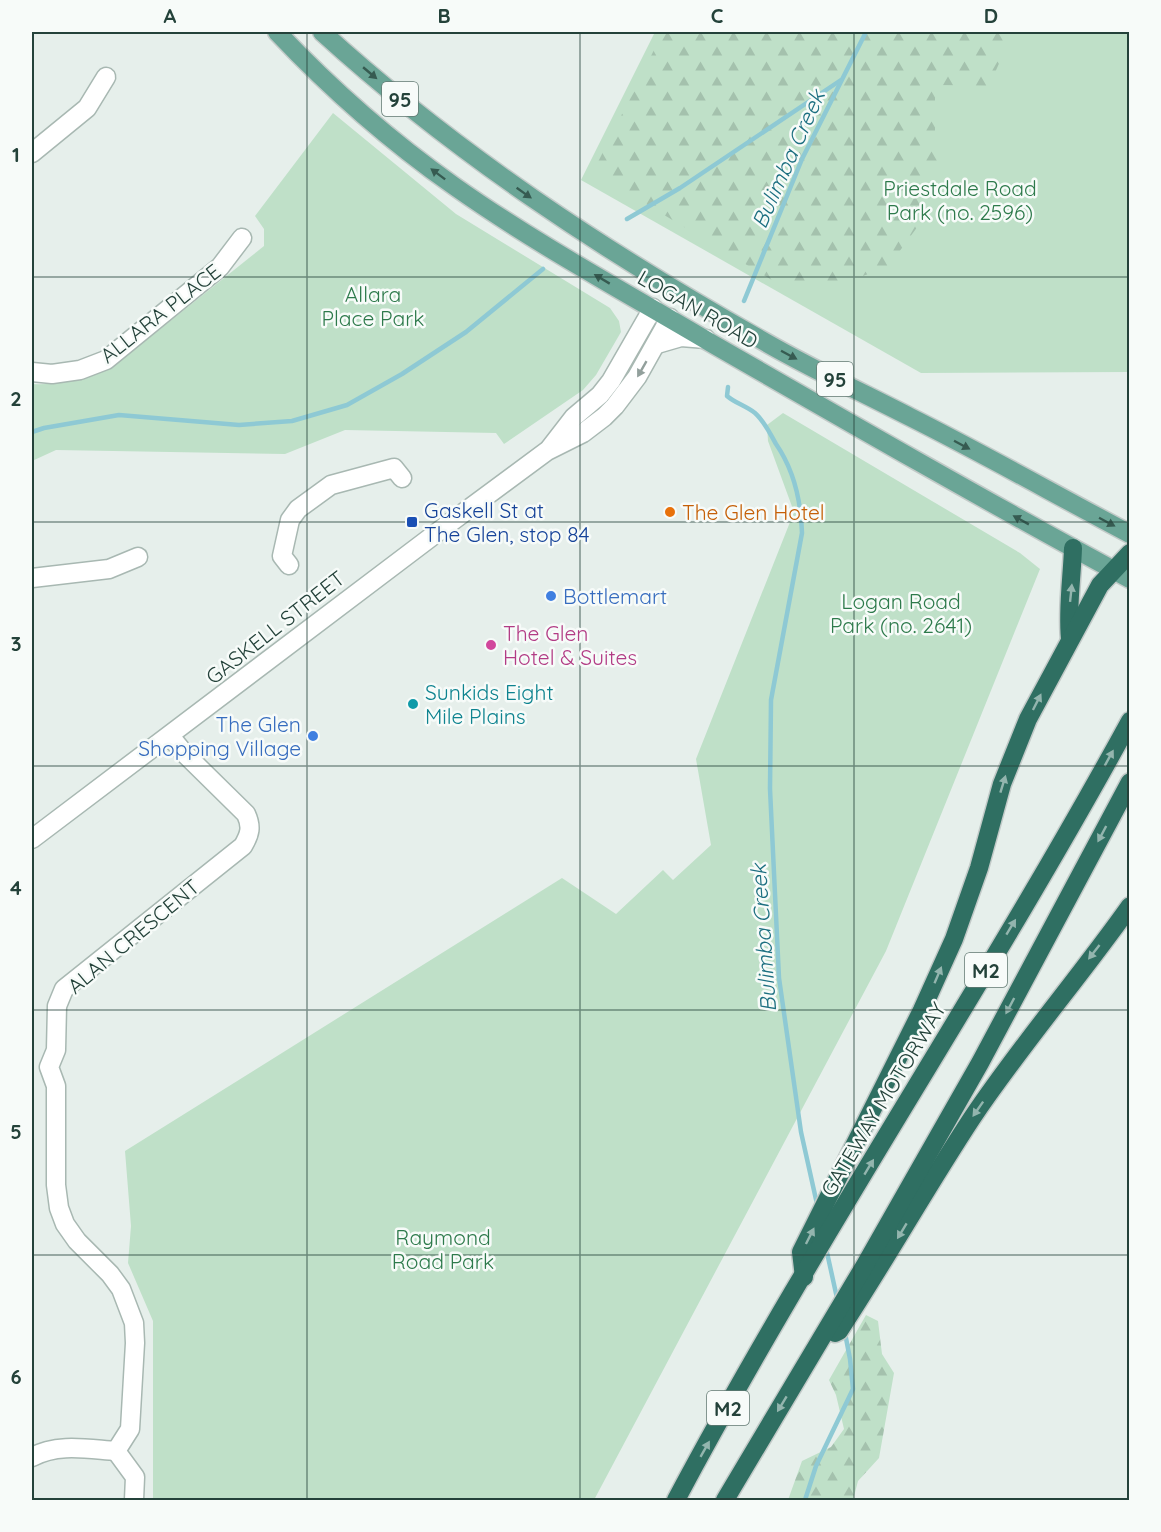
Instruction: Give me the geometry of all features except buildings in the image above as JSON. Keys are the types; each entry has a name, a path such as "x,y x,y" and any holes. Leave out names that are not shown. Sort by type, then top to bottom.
{"highway":[{"path":"1070,639 1068,617 1072,588 1073,548"},
{"path":"804,1277 801,1252 938,976 969,897 1012,755 1028,719 1100,585 1130,552"},
{"name":"GATEWAY MOTORWAY","path":"676,1500 781,1315 1069,829 1130,721"},
{"name":"M2","path":"725,1500 819,1342 868,1273 1130,783"},
{"path":"868,1273 977,1110 1130,906"}],"main road":[{"name":"LOGAN ROAD","path":"280,33 328,83 368,119 453,185 537,240 979,497 1130,579"},
{"name":"LOGAN ROAD","path":"325,33 415,111 512,185 667,285 765,342 1130,534"},
{"name":"GASKELL STREET","path":"653,308 667,285"},
{"name":"GASKELL STREET","path":"670,318 684,294"}],"street":[{"path":"32,153 87,108 106,77"},
{"name":"ALLARA PLACE","path":"32,372 52,374 80,370 106,360 220,267 242,238"},
{"name":"GASKELL STREET","path":"548,451 574,417 600,395 611,381 653,308"},
{"name":"GASKELL STREET","path":"32,839 379,575 548,451 583,433 615,406 637,377 670,318"},
{"path":"657,344 681,338 706,339"},
{"path":"289,565 282,556 290,520 298,509 331,485 394,468 402,478"},
{"path":"32,578 109,568 138,557"},
{"name":"ALAN CRESCENT","path":"116,1451 130,1429 134,1323 121,1289 110,1274 76,1241 59,1209 56,1185 56,1086 40,1067 56,1050 57,1006 64,989 243,846 250,834 250,822 246,814 184,753 170,736"},
{"path":"32,1457 53,1449 67,1447 116,1451 135,1477 134,1500"}],"green space":[{"name":"Priestdale Road Park (no. 2596)","path":"655,32 1129,32 1129,372 921,373 581,180"},
{"path":"663,32 1013,32 989,86 935,85 935,135 940,196 888,267 843,283 780,285 593,172"},
{"name":"Allara Place Park","path":"333,113 456,214 610,308 619,321 621,332 596,375 583,390 504,444 496,433 345,430 285,454 56,450 32,461 32,384 70,381 95,373 118,361 264,246 264,229 255,216"},
{"name":"Raymond Road Park","path":"783,413 1020,553 1040,569 886,951 594,1500 153,1500 153,1321 128,1263 131,1226 125,1151 562,878 616,914 663,870 673,880 711,845 696,759 794,512 768,441 767,425"},
{"path":"866,1315 878,1321 882,1354 894,1373 879,1458 858,1481 853,1500 788,1500 802,1461 831,1447 844,1429 836,1395 829,1380"}],"waterway":[{"name":"Bulimba Creek","path":"744,301 802,159 866,32"},
{"path":"627,219 680,188 841,80"},
{"path":"32,432 119,415 239,425 292,421 347,405 402,374 466,332 543,269"},
{"name":"Bulimba Creek","path":"728,387 727,396 758,416 767,427 788,464 798,498 801,521 802,533 771,700 770,789 779,978 801,1132 817,1204"},
{"name":"Bulimba Creek","path":"826,1248 837,1298"},
{"name":"Bulimba Creek","path":"805,1500 816,1466 853,1389 845,1333"}],"place":[{"name":"The Glen Hotel","path":"670,512"},
{"name":"Gaskell St at The Glen, stop 84","path":"412,522"},
{"name":"Bottlemart","path":"551,596"},
{"name":"The Glen Hotel & Suites","path":"491,645"},
{"name":"Sunkids Eight Mile Plains","path":"413,704"},
{"name":"The Glen Shopping Village","path":"313,736"}],"park label":[{"name":"Logan Road Park (no. 2641)","path":"901,613"}]}
